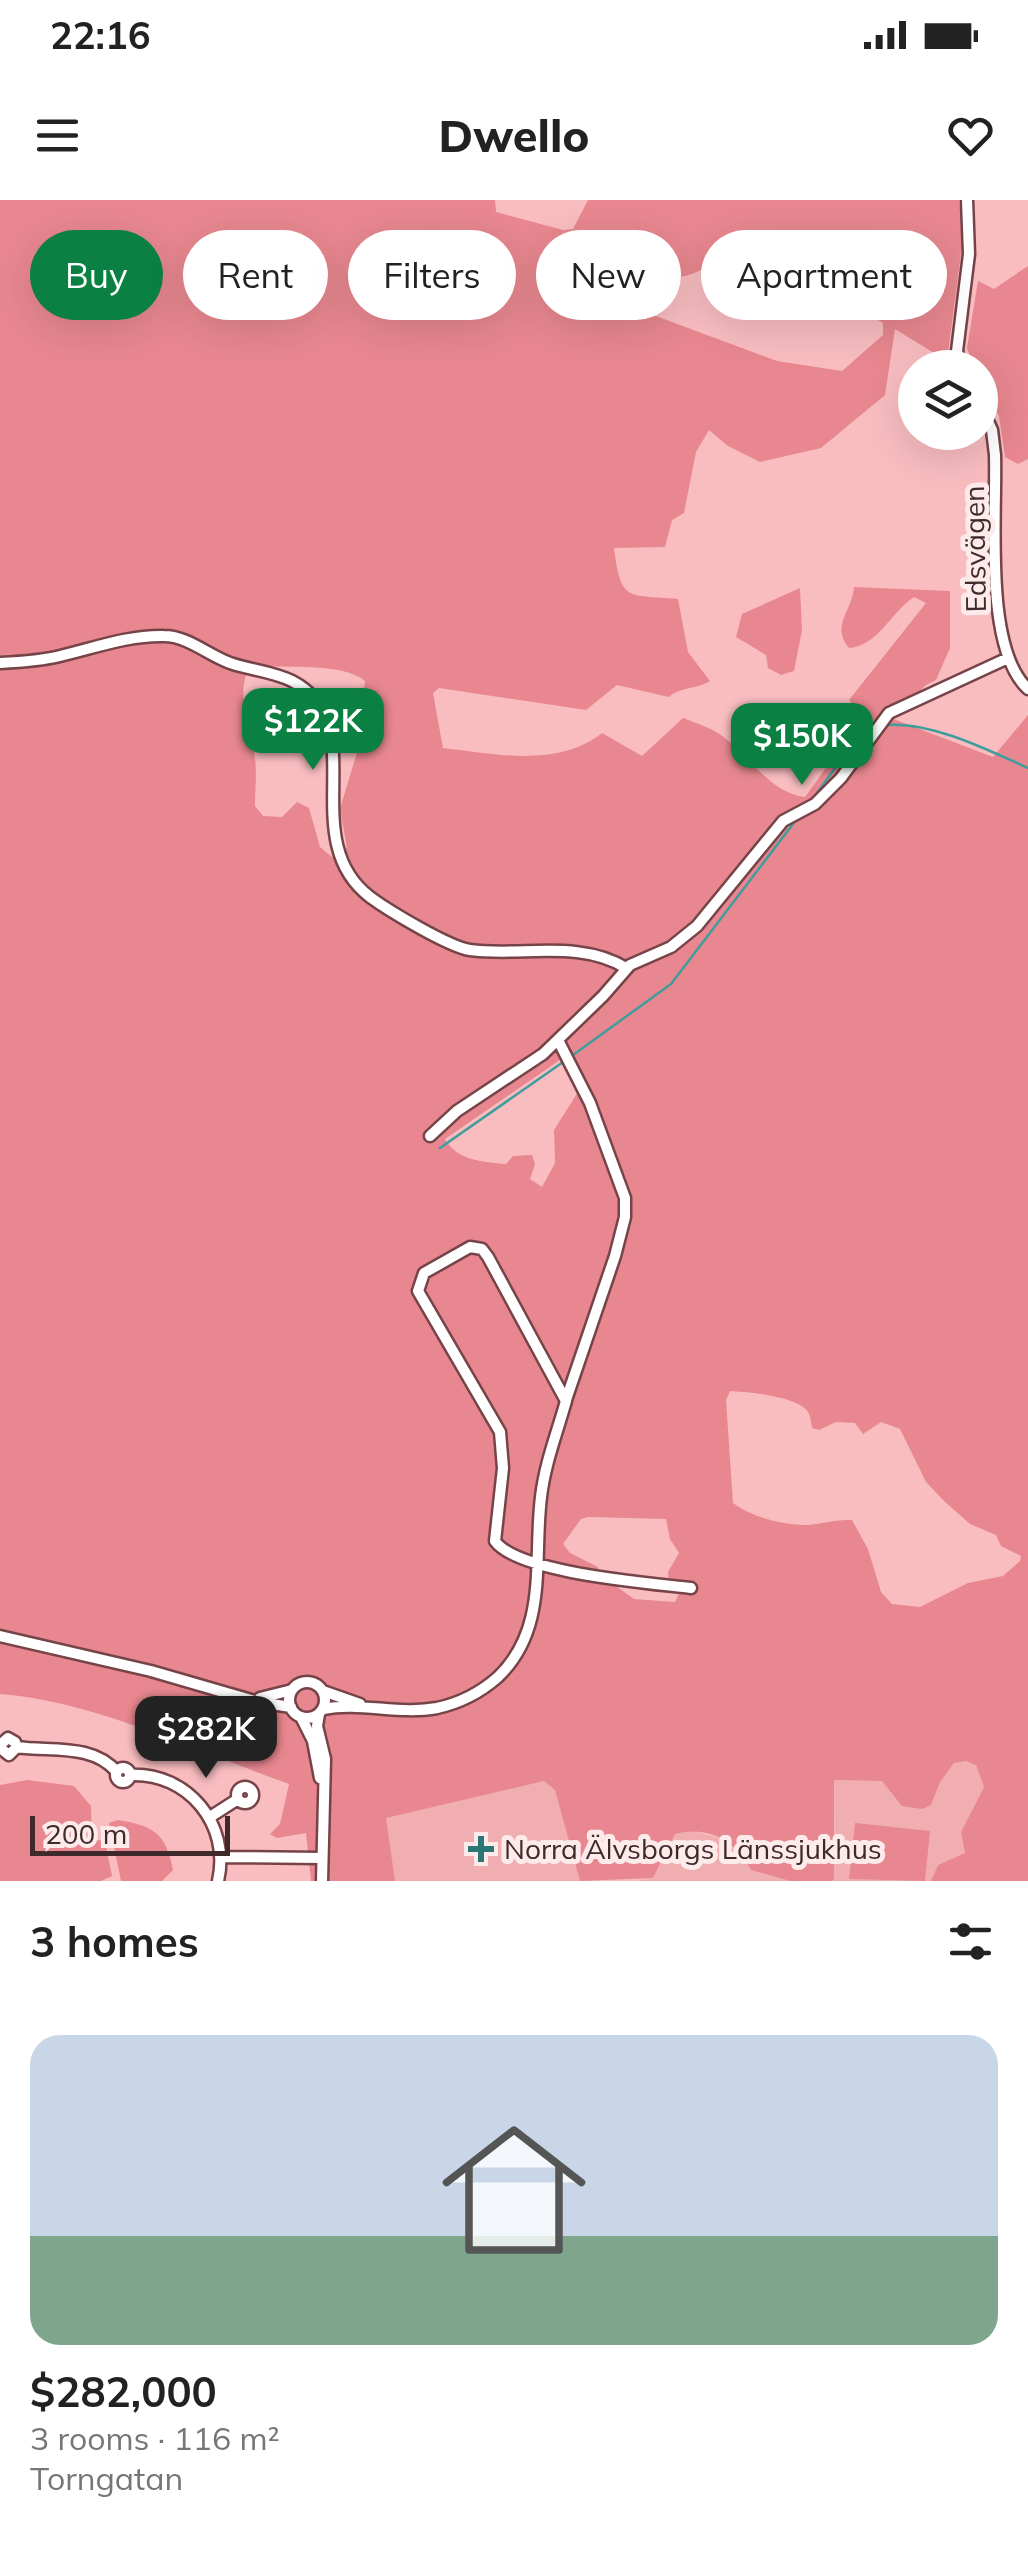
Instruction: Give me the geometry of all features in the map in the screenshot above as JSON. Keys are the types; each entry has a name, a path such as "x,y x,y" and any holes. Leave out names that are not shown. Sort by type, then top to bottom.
{"street":[{"path":"956,350 969,254 967,200"},
{"name":"Edsvägen","path":"994,450 1000,636 1016,676 1028,689"},
{"path":"0,664 164,636 181,638 228,663 290,680 310,694 330,729 334,754 333,835 342,860 364,891 462,948 504,953 551,949 626,968"},
{"path":"430,1136 457,1111 532,1063 603,996 626,968 672,947 697,926 783,821 814,804 842,778 889,712 1008,658"},
{"path":"301,1717 321,1711 371,1707 438,1708 492,1682 510,1665 528,1632 535,1610 537,1535 549,1452 625,1217 625,1198 590,1103 558,1040"},
{"path":"565,1398 482,1250 470,1247 424,1274 418,1291 500,1432 503,1468 495,1541 501,1549 538,1564 691,1588"},
{"path":"0,1636 291,1707 314,1741 322,1784"},
{"path":"248,1698 292,1690 298,1684 310,1682 323,1691 371,1707"},
{"path":"291,1707 292,1690"},
{"path":"322,1881 325,1758 318,1726 323,1691"},
{"path":"0,1746 10,1755 17,1747 87,1752 105,1760 117,1772 120,1782 127,1781 130,1775 172,1783 196,1798 210,1817 222,1857 218,1881"},
{"path":"210,1817 238,1800"},
{"path":"222,1857 322,1858"}],"shaded area":[{"path":"0,200 495,200 496,212 563,230 573,229 588,200 959,200 963,238 948,350 929,350 895,329 885,395 821,448 760,462 728,446 709,430 696,452 684,513 672,520 665,547 614,548 620,578 630,592 678,599 688,652 710,681 669,697 617,685 586,710 439,688 433,693 443,748 546,755 585,744 602,733 642,756 683,718 717,732 770,781 805,797 862,718 849,700 926,603 914,597 876,635 849,648 842,625 854,587 950,591 950,648 936,680 891,718 993,757 1028,715 1028,1881 931,1881 938,1865 965,1853 961,1832 984,1787 976,1765 966,1761 954,1763 940,1782 931,1805 922,1809 902,1806 882,1781 834,1780 831,1881 790,1881 751,1870 730,1843 710,1834 687,1832 675,1834 653,1878 580,1881 555,1790 544,1781 386,1818 395,1881 311,1881 306,1833 277,1838 270,1834 280,1824 289,1784 109,1717 0,1694","holes":["250,664 341,670 365,681 363,698 347,730 358,749 340,809 347,848 332,857 320,847 309,808 297,802 282,817 263,816 255,806 255,758 243,700","560,1060 578,1092 554,1130 555,1163 542,1187 530,1179 535,1164 532,1155 513,1156 506,1164 464,1156 450,1146 445,1139","730,1391 794,1402 809,1414 812,1428 819,1430 836,1422 855,1423 863,1434 881,1422 900,1429 926,1482 970,1524 996,1535 1001,1546 1021,1556 1020,1561 1003,1576 968,1583 920,1607 892,1604 881,1592 868,1549 852,1520 809,1525 785,1523 757,1516 733,1503 726,1400","581,1519 666,1519 670,1539 679,1553 668,1572 669,1584 681,1589 675,1602 634,1599 613,1584 600,1582 598,1567 570,1553 563,1544"]},
{"path":"1028,266 1028,459 1018,464 1005,457 998,414 998,350 967,348 978,281 994,289"},
{"path":"800,588 802,630 794,671 781,675 768,668 766,655 736,637 742,614"},
{"name":"Norra Älvsborgs Länssjukhus","path":"954,1763 976,1764 984,1787 961,1832 965,1853 938,1865 931,1881 831,1881 835,1853 834,1780 882,1781 899,1799 931,1805 940,1782"},
{"path":"27,1780 74,1786 91,1806 92,1844 105,1841 112,1876 101,1881 0,1881 0,1785"},
{"name":"Norra Älvsborgs Länssjukhus","path":"544,1781 555,1789 580,1881 395,1881 385,1818"},
{"path":"118,1820 141,1825 162,1840 173,1870 162,1881 121,1881 109,1823"},
{"path":"855,1823 930,1831 925,1881 849,1879"},
{"name":"Norra Älvsborgs Länssjukhus","path":"689,1830 730,1841 751,1870 790,1881 637,1881 653,1878 675,1834"}],"waterway":[{"path":"812,800 864,728 876,725"},
{"path":"886,725 940,732 1028,768"},
{"path":"573,1055 671,984 796,820"},
{"path":"440,1148 566,1060"}],"place":[{"name":"Norra Älvsborgs Länssjukhus","path":"481,1849"}]}
